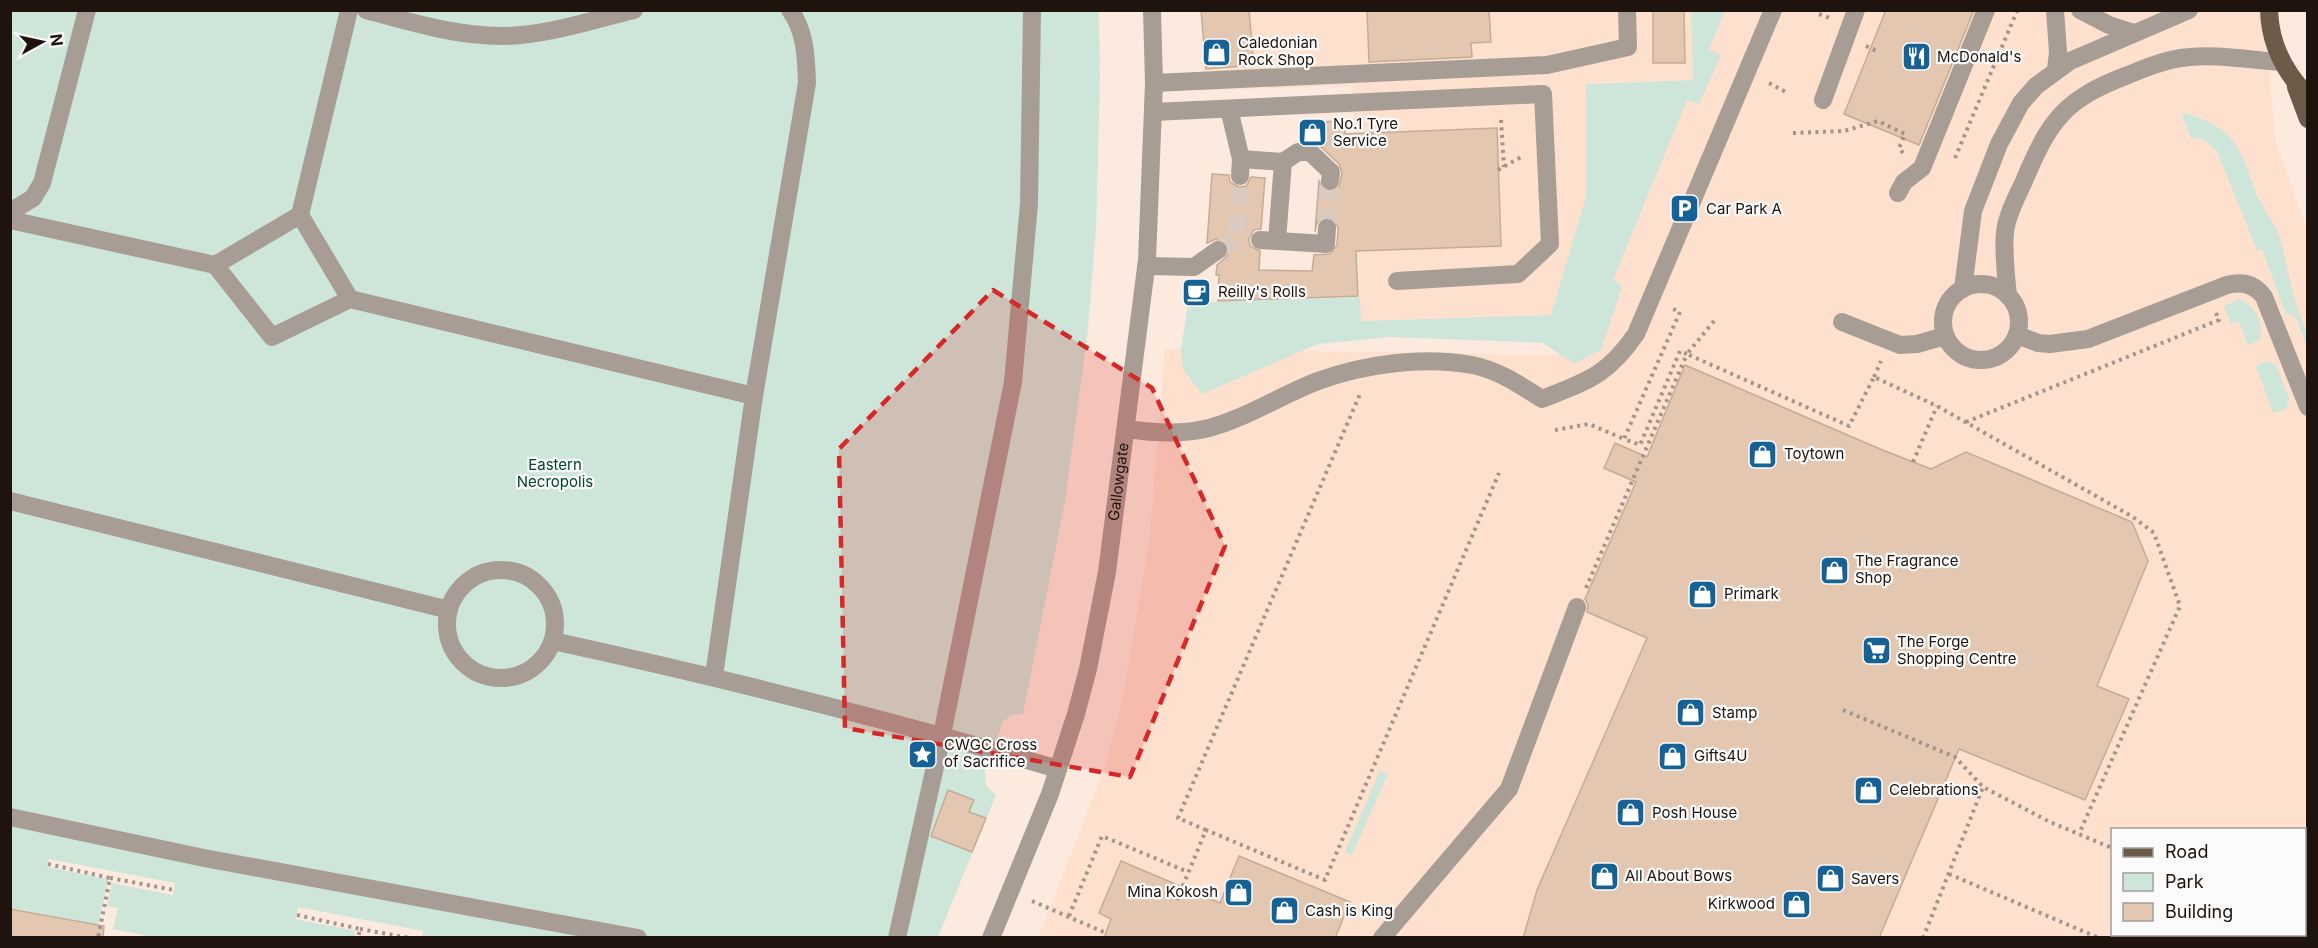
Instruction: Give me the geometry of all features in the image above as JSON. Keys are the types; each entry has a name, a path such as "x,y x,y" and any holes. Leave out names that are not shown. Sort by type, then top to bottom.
{"main road":[{"path":"2270,10 2270,27 2281,62 2294,82 2307,96"},
{"path":"2294,82 2307,119"}],"street":[{"path":"10,212 33,198 42,183 87,10"},
{"path":"349,10 300,215 350,299"},
{"path":"366,10 472,35 504,36 568,26 634,10"},
{"path":"714,676 754,396 807,83 803,38 797,20 790,10"},
{"path":"897,938 942,735 1013,382 1029,204 1032,10"},
{"name":"Gallowgate","path":"991,938 1058,769 1076,714 1098,622 1109,562 1146,266 1154,83 1152,10"},
{"path":"1154,83 1547,65 1628,47 1627,10"},
{"path":"1127,429 1156,434 1209,428 1240,417 1318,381 1348,372 1434,361 1473,365 1497,373 1542,399 1592,379 1616,361 1636,334 1773,10"},
{"path":"1823,100 1856,10"},
{"path":"1898,193 1904,182 1922,168 1986,10"},
{"path":"2055,10 2058,37 2056,70"},
{"path":"2080,10 2109,25 2134,33"},
{"path":"1963,289 1972,211 1999,144 2021,103 2036,86 2056,70 2189,10"},
{"path":"2008,296 2004,244 2009,214 2046,134 2063,112 2080,97 2108,83 2181,58 2281,62"},
{"path":"1153,112 1543,94 1550,244 1518,274 1397,281"},
{"path":"1229,109 1240,168 1282,162 1298,152 1310,152 1331,172 1330,181"},
{"path":"1282,162 1269,241 1326,244 1327,228"},
{"path":"215,265 300,215"},
{"path":"10,220 215,265 272,337 350,299 754,396"},
{"path":"1146,266 1194,267 1218,250"},
{"path":"2017,335 2038,343 2050,344 2088,339 2235,283 2243,283 2259,290 2264,297 2307,407"},
{"path":"1974,285 1986,285 1998,288 2008,296 2018,314 2017,335 2005,352 1986,360 1966,357 1958,352 1945,336 1944,314 1947,304 1963,289 1974,285"},
{"path":"1842,322 1900,345 1917,344 1945,336"},
{"path":"10,501 449,610"},
{"path":"499,570 516,572 532,580 544,591 552,606 555,623 553,641 544,657 530,670 513,677 495,678 477,672 462,662 452,646 447,628 449,610 456,594 468,582 483,573 499,570"},
{"path":"1382,938 1509,789 1577,607"},
{"path":"553,641 714,676 942,735 1058,769"},
{"path":"10,817 216,860 638,938"}],"path":[{"path":"1965,422 2219,320 2208,293"},
{"path":"1624,439 1680,312 1651,300"},
{"path":"1577,607 1687,354 1714,321"},
{"path":"1555,430 1589,424 1640,446 1680,351 1849,426 1874,377 1937,406 2133,517 2154,533 2180,606 2079,834"},
{"path":"1371,368 1178,818 1325,880 1499,473"},
{"path":"1913,462 1937,406"},
{"path":"1843,710 1955,757 1983,788 2032,813 2111,848"},
{"path":"1923,938 1983,788"},
{"path":"1177,900 1206,830"},
{"path":"1069,916 1102,836 1188,872"},
{"path":"50,866 170,891"},
{"path":"1948,874 2099,938"},
{"path":"99,938 110,878"},
{"path":"1010,892 1106,933"},
{"path":"297,915 410,938"},
{"path":"358,938 360,929"}],"highlighted area":[{"path":"993,290 1152,388 1225,546 1130,777 845,728 839,449"}],"shaded area":[{"path":"1201,11 1691,11 1693,80 1586,83 1586,197 1551,315 1361,321 1352,86 1203,90"},
{"path":"1694,11 2263,11 2276,143 2308,232 2307,937 1038,938 1103,772 1122,702 1150,538 1165,349 1570,355 1646,89 1698,88"}],"green space":[{"name":"Eastern Necropolis","path":"10,11 1099,11 1100,78 1096,229 1088,329 1065,501 1023,714 1011,715 1003,722 985,770 986,785 996,795 938,937 422,938 423,931 298,907 296,919 355,931 354,937 154,937 113,929 118,908 107,906 112,883 173,895 175,883 49,859 47,867 108,879 97,931 79,927 79,921 11,908"},
{"path":"1691,11 1725,11 1709,50 1721,55 1699,104 1687,100 1613,280 1622,287 1601,350 1574,364 1543,343 1390,337 1318,344 1202,394 1183,370 1181,349 1188,303 1360,297 1361,321 1551,315 1586,197 1586,84 1693,80"},
{"path":"2181,112 2219,128 2230,137 2239,151 2258,197 2279,236 2305,330 2307,347 2296,317 2285,312 2262,249 2257,250 2217,151 2204,140 2191,138"},
{"path":"2240,299 2255,311 2261,327 2260,340 2248,345 2239,321 2231,324 2224,306"},
{"path":"2268,361 2276,365 2289,399 2286,409 2273,413 2256,366"},
{"path":"1380,770 1388,774 1352,855 1345,852"}],"building":[{"path":"1201,10 1249,10 1254,65 1206,69"},
{"path":"1367,10 1489,10 1491,42 1471,43 1472,57 1369,62"},
{"path":"1653,10 1684,10 1685,63 1653,63"},
{"name":"McDonald's","path":"1886,10 1974,10 1919,145 1844,114"},
{"path":"1344,120 1345,134 1497,128 1501,246 1356,251 1358,296 1218,301 1217,265 1228,255 1229,250 1227,243 1222,240 1216,239 1207,243 1212,174 1229,175 1230,182 1239,187 1246,186 1251,177 1265,178 1261,229 1254,230 1249,239 1250,246 1260,251 1259,270 1312,271 1314,255 1330,254 1337,245 1338,228 1333,218 1322,218 1317,222 1315,232 1319,181 1324,190 1334,191 1339,187 1342,173 1339,164 1321,147 1323,122"},
{"name":"The Forge Shopping Centre","path":"1685,365 1931,469 1966,452 2132,522 2148,561 2097,686 2129,699 2085,800 1959,749 1879,938 1523,938 1537,890 1647,638 1587,612 1588,605 1585,599 1636,482 1604,468 1615,443 1647,457"},
{"path":"948,790 974,800 969,812 986,818 972,852 931,836"},
{"path":"1239,856 1350,902 1335,938 1104,938 1111,919 1099,913 1121,861 1220,903"},
{"path":"10,909 104,926 103,938 10,938"}],"tunnel":[{"path":"1218,250 1236,238 1240,176"},
{"path":"1327,228 1330,181"}],"place":[{"name":"Caledonian Rock Shop","path":"1217,52"},
{"name":"McDonald's","path":"1916,57"},
{"name":"No.1 Tyre Service","path":"1312,133"},
{"name":"Car Park A","path":"1685,209"},
{"name":"Reilly's Rolls","path":"1197,292"},
{"name":"Toytown","path":"1763,454"},
{"name":"The Fragrance Shop","path":"1834,570"},
{"name":"Primark","path":"1703,594"},
{"name":"The Forge Shopping Centre","path":"1876,651"},
{"name":"Stamp","path":"1691,713"},
{"name":"CWGC Cross of Sacrifice","path":"923,754"},
{"name":"Gifts4U","path":"1673,756"},
{"name":"Celebrations","path":"1868,790"},
{"name":"Posh House","path":"1631,813"},
{"name":"All About Bows","path":"1604,876"},
{"name":"Savers","path":"1830,879"},
{"name":"Mina Kokosh","path":"1239,892"},
{"name":"Kirkwood","path":"1796,904"},
{"name":"Cash is King","path":"1284,911"}]}
